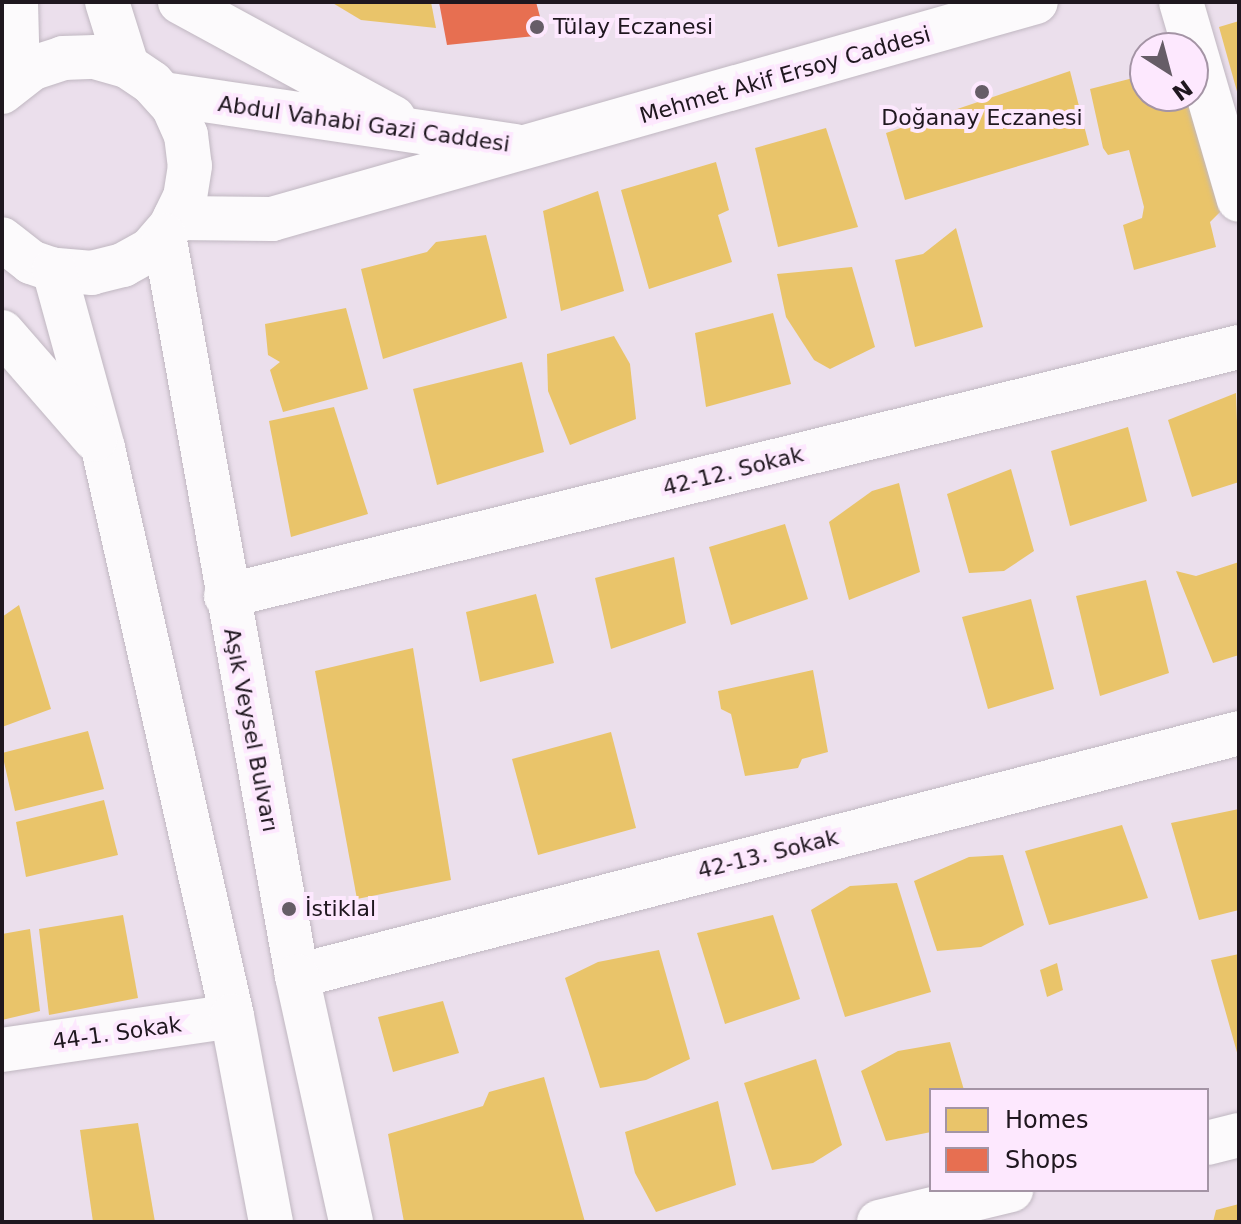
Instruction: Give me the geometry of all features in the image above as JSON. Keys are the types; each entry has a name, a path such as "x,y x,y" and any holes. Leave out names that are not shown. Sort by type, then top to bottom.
{"main road":[{"path":"10,84 16,2"},
{"path":"107,2 127,66"},
{"path":"180,2 421,132"},
{"name":"Mehmet Akif Ersoy Caddesi","path":"533,149 1036,2"},
{"path":"1181,2 1239,200"},
{"path":"2,239 31,262 54,270 108,270 145,253 170,227 189,182 190,151 181,120 163,94 127,66 95,57 63,58 10,84"},
{"name":"Abdul Vahabi Gazi Caddesi","path":"163,94 533,149"},
{"name":"Abdul Vahabi Gazi Caddesi","path":"170,227 272,219 533,149"},
{"name":"Aşık Veysel Bulvarı","path":"170,227 226,596 297,976 351,1222"},
{"path":"54,270 103,448 232,1016 271,1222"},
{"path":"2,332 103,448"},
{"name":"42-12. Sokak","path":"226,596 1239,347"},
{"name":"42-13. Sokak","path":"297,976 1239,733"},
{"name":"44-1. Sokak","path":"2,1050 232,1016"},
{"path":"1209,1142 1239,1135"},
{"path":"879,1222 1003,1192"}],"building: Homes":[{"path":"331,2 431,2 436,28 361,20"},
{"path":"1239,21 1239,95 1238,95 1219,27"},
{"path":"1070,71 1089,145 905,200 886,133"},
{"path":"1129,79 1129,112 1194,112 1222,210 1210,222 1216,247 1134,270 1123,225 1142,218 1144,207 1129,150 1108,155 1103,148 1090,89"},
{"path":"826,128 858,227 778,247 755,148"},
{"path":"716,162 729,210 718,215 732,262 649,289 621,190"},
{"path":"598,191 624,291 561,311 543,211"},
{"path":"956,228 983,327 915,347 895,260 923,254"},
{"path":"486,235 507,318 383,359 361,269 427,252 436,242"},
{"path":"852,267 875,347 830,369 814,360 786,317 777,274"},
{"path":"346,308 368,389 283,412 270,370 280,362 268,355 265,324"},
{"path":"773,313 791,384 706,407 695,333"},
{"path":"614,336 630,364 636,419 570,445 548,391 547,354"},
{"path":"522,362 544,452 437,485 413,389"},
{"path":"1236,393 1239,482 1192,497 1168,420"},
{"path":"334,407 368,514 291,537 269,421"},
{"path":"1128,427 1147,501 1070,526 1051,451"},
{"path":"1011,469 1034,551 1004,571 969,573 947,494"},
{"path":"899,483 920,572 849,600 829,522 872,491"},
{"path":"785,524 808,599 731,625 709,547"},
{"path":"674,557 686,623 611,649 595,578"},
{"path":"1239,562 1239,655 1213,663 1176,571 1196,576"},
{"path":"1146,580 1169,673 1100,696 1076,596"},
{"path":"536,594 554,663 480,682 466,612"},
{"path":"1031,599 1054,689 988,709 962,617"},
{"path":"19,605 51,709 2,727 2,617"},
{"path":"413,648 451,880 357,899 315,671"},
{"path":"813,670 828,752 802,759 798,768 745,776 731,714 721,709 718,691"},
{"path":"88,731 104,789 15,811 2,753"},
{"path":"611,732 636,828 538,855 512,759"},
{"path":"104,800 118,855 26,877 16,822"},
{"path":"1239,809 1239,910 1199,920 1171,823"},
{"path":"1122,825 1148,898 1049,925 1025,851"},
{"path":"1003,855 1024,925 981,947 937,951 914,881 969,857"},
{"path":"897,883 931,992 845,1017 811,910 850,886"},
{"path":"123,915 138,998 49,1015 39,929"},
{"path":"773,915 800,999 725,1024 697,933"},
{"path":"30,929 40,1011 2,1020 2,934"},
{"path":"659,950 690,1059 646,1080 600,1088 565,978 598,962"},
{"path":"1239,954 1239,1056 1238,1056 1211,960"},
{"path":"1057,963 1063,990 1047,997 1040,970"},
{"path":"443,1001 459,1053 393,1072 378,1017"},
{"path":"950,1042 963,1088 929,1088 929,1132 886,1141 861,1071 898,1051"},
{"path":"816,1059 842,1145 813,1163 772,1170 744,1083"},
{"path":"544,1077 585,1222 404,1222 388,1134 483,1106 489,1092"},
{"path":"718,1101 736,1185 656,1212 635,1173 625,1132"},
{"path":"138,1123 155,1222 93,1222 80,1130"},
{"path":"1239,1204 1239,1222 1213,1222 1216,1210"}],"building: Shops":[{"path":"439,2 536,2 545,35 447,45"}],"place":[{"name":"Tülay Eczanesi","path":"537,27"},
{"name":"Doğanay Eczanesi","path":"982,92"},
{"name":"İstiklal","path":"289,909"}]}
